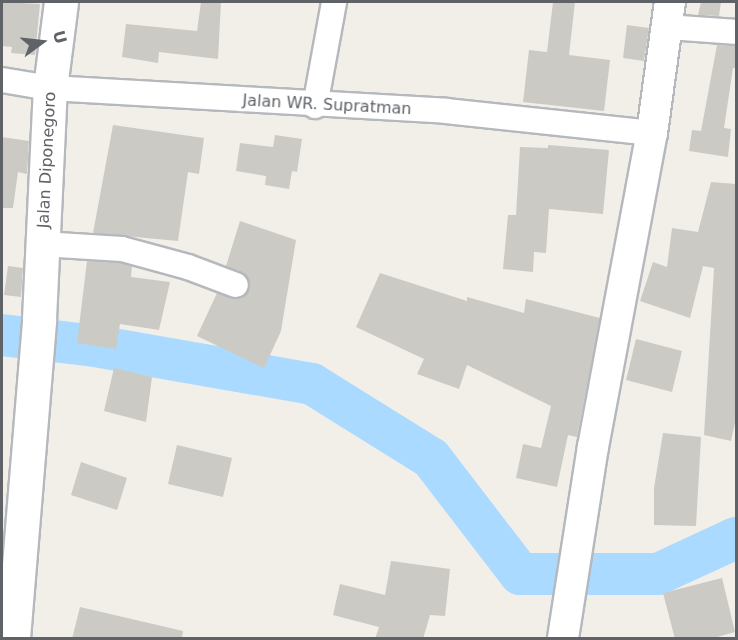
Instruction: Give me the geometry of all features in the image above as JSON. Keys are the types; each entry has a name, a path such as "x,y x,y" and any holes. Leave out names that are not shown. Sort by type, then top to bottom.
{"main road":[{"name":"Jalan Diponegoro","path":"13,639 39,319 50,88 61,2"}],"street":[{"path":"315,106 334,2"},
{"path":"563,636 573,567 652,133 668,14 736,32"},
{"name":"Jalan WR. Supratman","path":"2,80 50,88 315,106 446,111 652,133"},
{"path":"42,244 122,249 188,267 236,285"}],"building":[{"path":"2,2 40,4 35,55 11,53 12,47 2,46"},
{"path":"201,2 221,2 218,59 159,52 158,63 122,57 126,24 197,31"},
{"path":"553,2 575,2 569,55 610,60 604,111 523,102 529,50 547,52"},
{"path":"701,2 721,2 719,16 698,15"},
{"path":"627,25 649,28 644,61 623,58"},
{"path":"717,45 736,46 736,68 733,68 724,128 731,129 728,157 689,151 692,130 701,131"},
{"path":"113,125 204,138 199,174 188,172 178,241 93,233"},
{"path":"275,135 302,139 297,172 292,171 289,189 265,185 266,176 236,171 240,143 273,147"},
{"path":"2,137 29,141 27,174 18,172 13,208 2,208"},
{"path":"548,145 609,150 603,214 549,209 546,253 534,252 533,272 503,269 508,215 516,215 520,147 548,148"},
{"path":"711,182 736,184 736,418 731,441 704,435 714,268 703,266 690,318 640,301 653,262 667,267 672,228 698,232"},
{"path":"240,221 296,240 281,331 264,368 197,336 217,293 238,299 249,289 247,276 226,266"},
{"path":"87,261 132,266 131,277 170,282 159,330 120,324 116,349 77,343"},
{"path":"8,266 23,268 21,297 4,295"},
{"path":"380,273 467,301 467,297 524,313 526,299 600,318 577,437 568,435 557,487 516,478 523,444 541,448 551,406 467,365 459,389 417,374 424,359 356,327"},
{"path":"636,339 682,351 672,392 626,380"},
{"path":"114,368 152,377 146,422 104,411"},
{"path":"663,433 701,437 696,526 654,525 654,488"},
{"path":"177,445 232,458 223,497 168,484"},
{"path":"81,462 127,478 117,510 71,495"},
{"path":"391,561 450,569 445,616 430,615 423,639 375,639 379,627 333,615 340,584 385,595"},
{"path":"722,578 735,632 710,639 675,639 663,593"},
{"path":"80,607 183,631 182,639 72,639"}],"waterway":[{"path":"2,335 95,346 312,384 431,458 520,574 658,574 736,538"}]}
